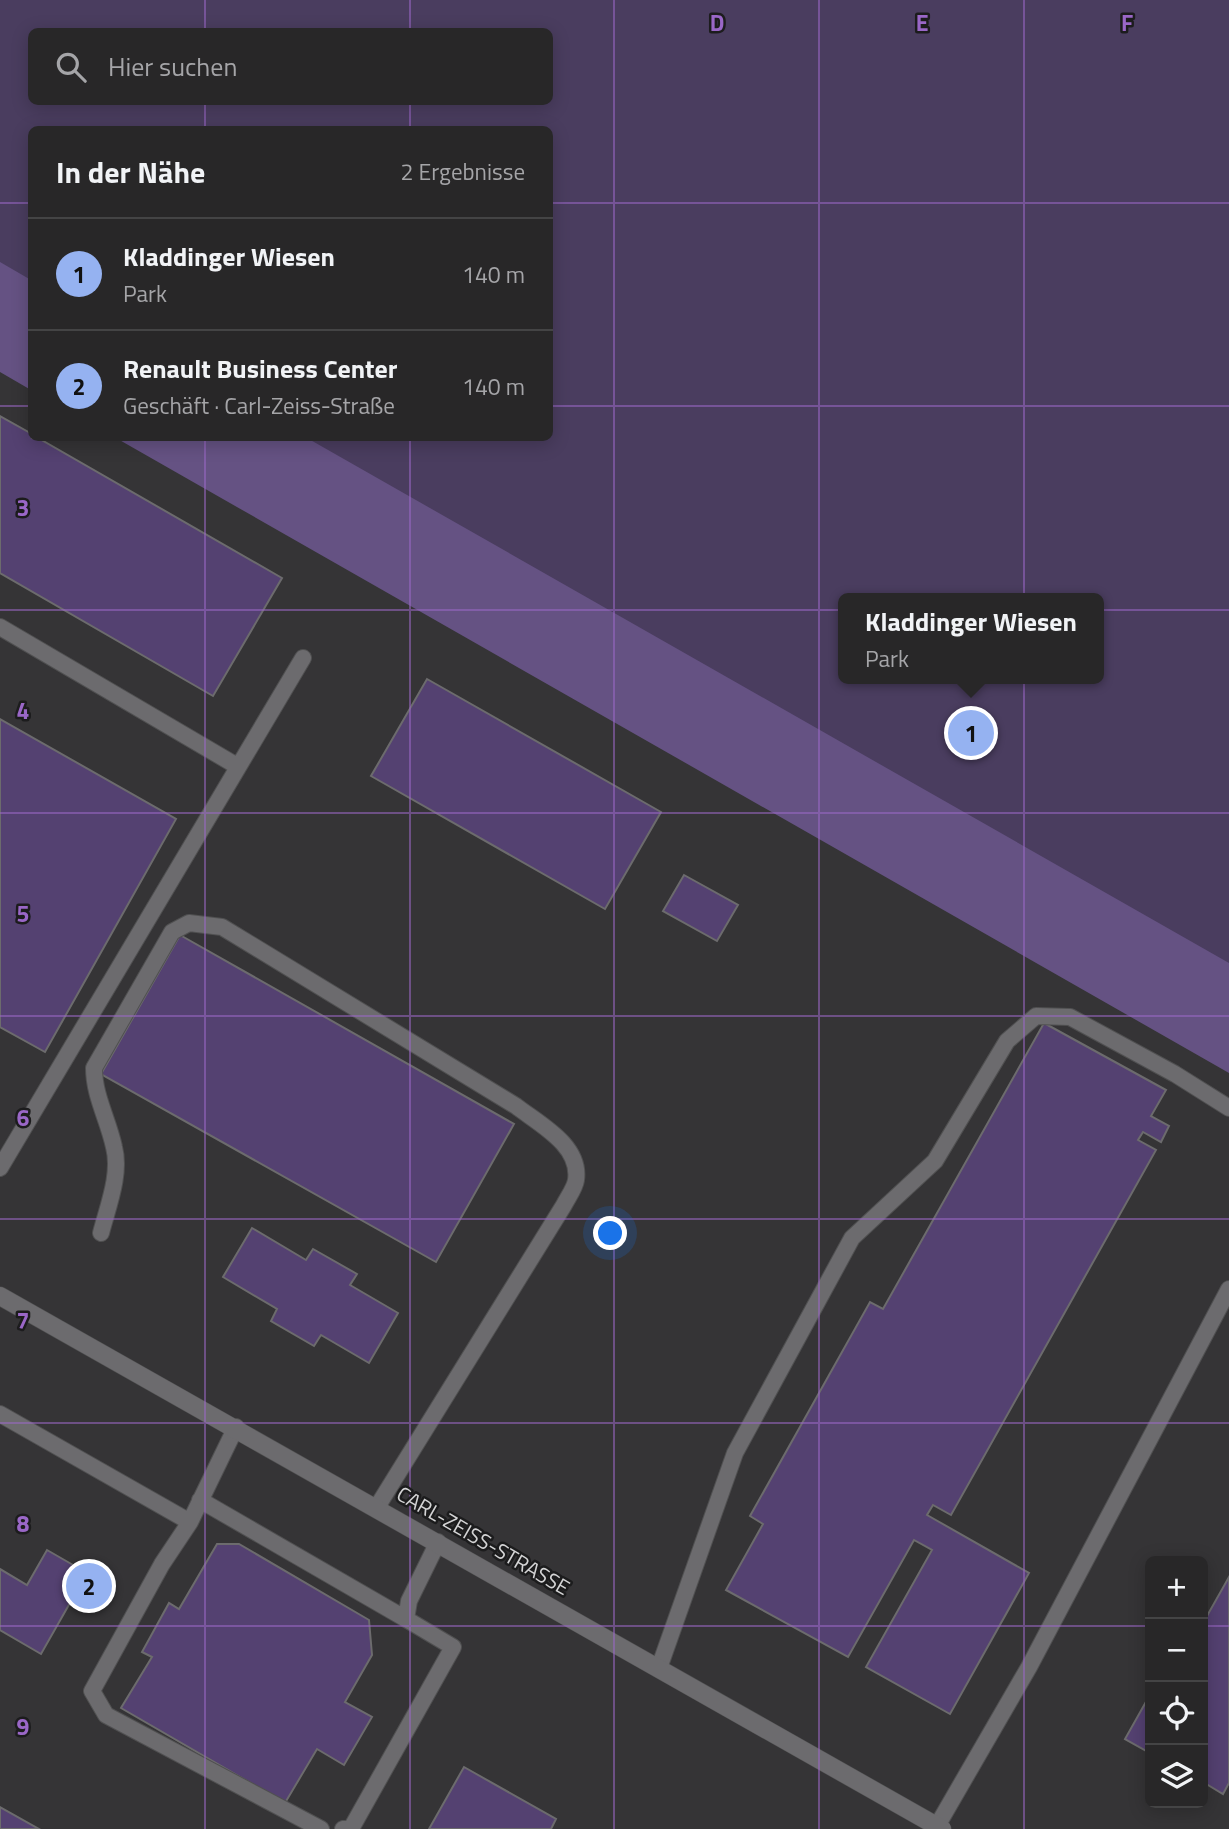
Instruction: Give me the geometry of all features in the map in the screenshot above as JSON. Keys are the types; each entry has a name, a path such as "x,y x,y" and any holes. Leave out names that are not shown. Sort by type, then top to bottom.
{"main road":[{"name":"CARL-ZEISS-STRASSE","path":"0,1296 940,1827"}],"lane":[{"path":"0,627 237,766"},
{"path":"0,1168 303,658"},
{"path":"101,1233 114,1183 116,1150 94,1088 94,1068 172,932 189,923 222,927 516,1106 561,1140 574,1159 576,1180 564,1205 377,1507"},
{"path":"659,1668 735,1453 852,1238 935,1161 1007,1041 1036,1016 1070,1017 1175,1074 1229,1108"},
{"path":"940,1827 1029,1667 1229,1289"},
{"path":"0,1414 190,1522"},
{"path":"236,1427 190,1522 163,1564 92,1691 106,1715 321,1829"},
{"path":"200,1500 453,1647 352,1827 343,1829"},
{"path":"406,1619 409,1601 438,1542"}],"shaded area":[{"path":"0,0 1229,0 1229,1029 204,441 553,441 553,126 28,126 28,339 0,323"},
{"path":"0,262 28,278 28,388 0,372"},
{"path":"121,441 312,441 1229,963 1229,1073"}],"building":[{"path":"0,416 28,432 28,441 43,441 282,578 213,696 0,573"},
{"path":"427,679 661,812 605,909 371,776"},
{"path":"0,719 176,819 45,1052 0,1027"},
{"path":"684,875 738,905 717,941 663,911"},
{"path":"180,935 514,1124 436,1262 101,1074"},
{"path":"1044,1023 1166,1090 1151,1116 1169,1126 1161,1142 1143,1132 1138,1140 1156,1150 951,1515 933,1505 927,1515 1029,1573 950,1714 866,1667 932,1550 914,1540 848,1657 726,1590 763,1524 750,1516 870,1302 883,1309"},
{"path":"252,1228 306,1260 313,1249 357,1274 350,1285 398,1313 369,1363 321,1335 314,1346 271,1321 277,1309 223,1277"},
{"path":"217,1544 239,1544 369,1620 372,1655 345,1702 372,1717 344,1765 317,1749 285,1803 121,1708 152,1657 142,1652 169,1603 179,1609"},
{"path":"47,1550 87,1573 41,1654 0,1630 0,1569 27,1585"},
{"path":"1229,1577 1229,1783 1223,1794 1208,1785 1208,1614"},
{"path":"1145,1704 1145,1750 1125,1739"},
{"path":"464,1767 556,1819 551,1829 429,1829"},
{"path":"0,1807 39,1829 0,1829"}],"place":[{"name":"Kladdinger Wiesen","path":"971,733"},
{"name":"Renault Business Center","path":"89,1586"}]}
